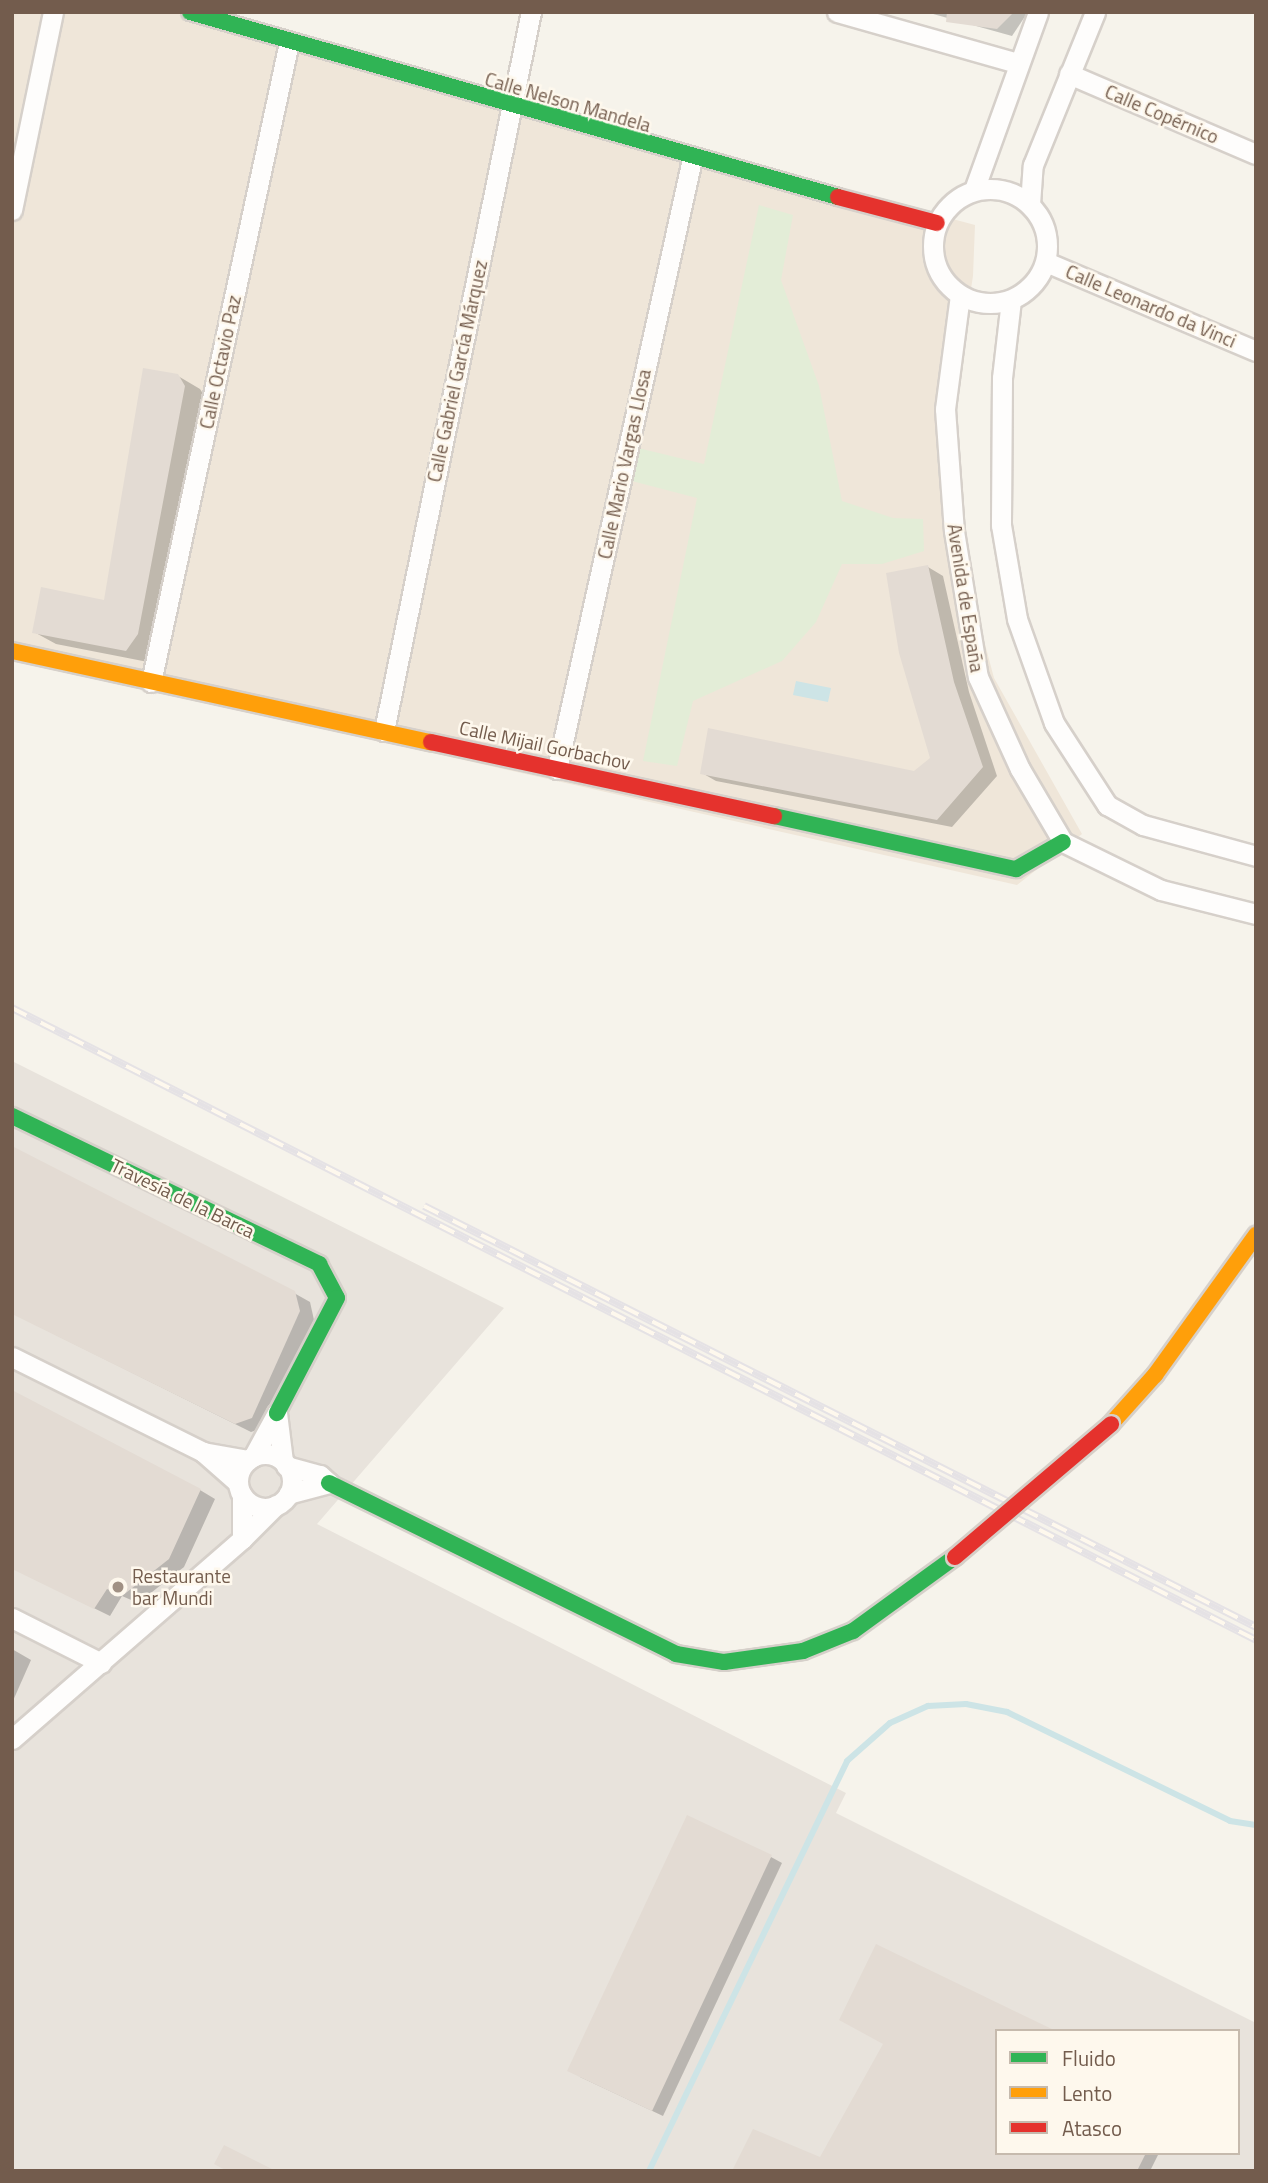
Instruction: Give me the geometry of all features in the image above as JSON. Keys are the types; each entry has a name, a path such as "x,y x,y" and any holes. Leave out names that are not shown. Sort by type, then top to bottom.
{"street":[{"path":"12,210 53,12"},
{"name":"Calle Nelson Mandela","path":"190,12 511,108 937,223"},
{"name":"Calle Gabriel García Márquez","path":"384,731 531,12"},
{"path":"837,12 1017,63"},
{"path":"974,190 1017,63 1038,12"},
{"path":"1030,204 1034,165 1095,12"},
{"name":"Calle Octavio Paz","path":"151,682 289,42"},
{"name":"Calle Copérnico","path":"1069,74 1256,154"},
{"name":"Calle Mario Vargas Llosa","path":"556,769 692,159"},
{"path":"974,190 1013,193 1030,204 1046,231 1046,262 1032,285 1011,300 976,302 960,295 948,284 934,256 937,223 959,197 974,190"},
{"name":"Calle Leonardo da Vinci","path":"1046,262 1256,351"},
{"name":"Avenida de España","path":"960,295 945,409 954,531 978,677 1020,769 1063,842"},
{"path":"1011,300 1002,377 1001,525 1017,619 1054,723 1107,804 1143,825 1256,856"},
{"name":"Calle Mijail Gorbachov","path":"12,651 1016,869 1063,842"},
{"path":"1063,842 1161,890 1256,915"},
{"name":"Travesía de la Barca","path":"12,1116 319,1264 337,1298 277,1413"},
{"path":"12,1357 203,1452 250,1459 267,1454 285,1464 320,1475 329,1483 676,1654 724,1662 803,1651 853,1631 955,1557 1111,1424 1163,1364 1256,1235"},
{"path":"242,1538 240,1489 250,1459 277,1413"},
{"path":"12,1739 282,1500 291,1477 285,1464 277,1413"},
{"path":"203,1452 259,1508 329,1483"},
{"path":"12,1618 101,1663"}],"shaded area":[{"path":"12,12 179,12 975,225 973,276 952,410 966,573 994,678 1082,834 1017,885 12,658"},
{"path":"12,1061 504,1308 317,1524 846,1793 836,1813 1256,2023 1256,2171 12,2171"}],"green space":[{"path":"759,205 793,215 781,280 819,386 842,501 893,518 923,519 924,551 882,564 842,564 816,622 782,661 693,701 677,766 643,761 697,498 628,480 634,447 704,464"}],"water":[{"path":"796,681 831,688 828,702 793,695"}],"building":[{"path":"947,12 1014,12 997,29 946,22"},
{"path":"143,368 178,374 185,386 138,634 126,651 32,633 41,587 104,600"},
{"path":"928,565 954,682 983,767 937,820 700,774 708,728 914,771 930,758 899,653 886,573"},
{"path":"12,1146 295,1291 300,1311 252,1418 235,1424 12,1314"},
{"path":"12,1390 201,1489 169,1559 122,1596 107,1589 94,1609 12,1569"},
{"path":"687,1815 772,1855 652,2111 567,2071"},
{"path":"876,1944 1052,2029 995,2029 995,2155 1145,2155 1137,2171 732,2171 753,2129 820,2157 883,2044 839,2020"},
{"path":"224,2145 276,2171 227,2171 214,2164"}],"waterway":[{"path":"649,2171 847,1761 890,1723 928,1706 966,1704 1007,1712 1230,1821 1256,1825"}],"railway":[{"path":"12,1008 1256,1640"},
{"path":"424,1206 1256,1627"}],"traffic: fast":[{"path":"190,12 838,197"},
{"path":"774,816 1016,869 1063,842"},
{"path":"12,1116 319,1264 337,1298 277,1413"},
{"path":"329,1483 676,1654 724,1662 803,1651 853,1631 955,1557"}],"traffic: slow":[{"path":"12,651 431,742"},
{"path":"1111,1424 1155,1375 1256,1235"}],"traffic: jam":[{"path":"838,197 937,223"},
{"path":"431,742 774,816"},
{"path":"955,1557 1111,1424"}],"place":[{"name":"Restaurante bar Mundi","path":"118,1587"}]}
